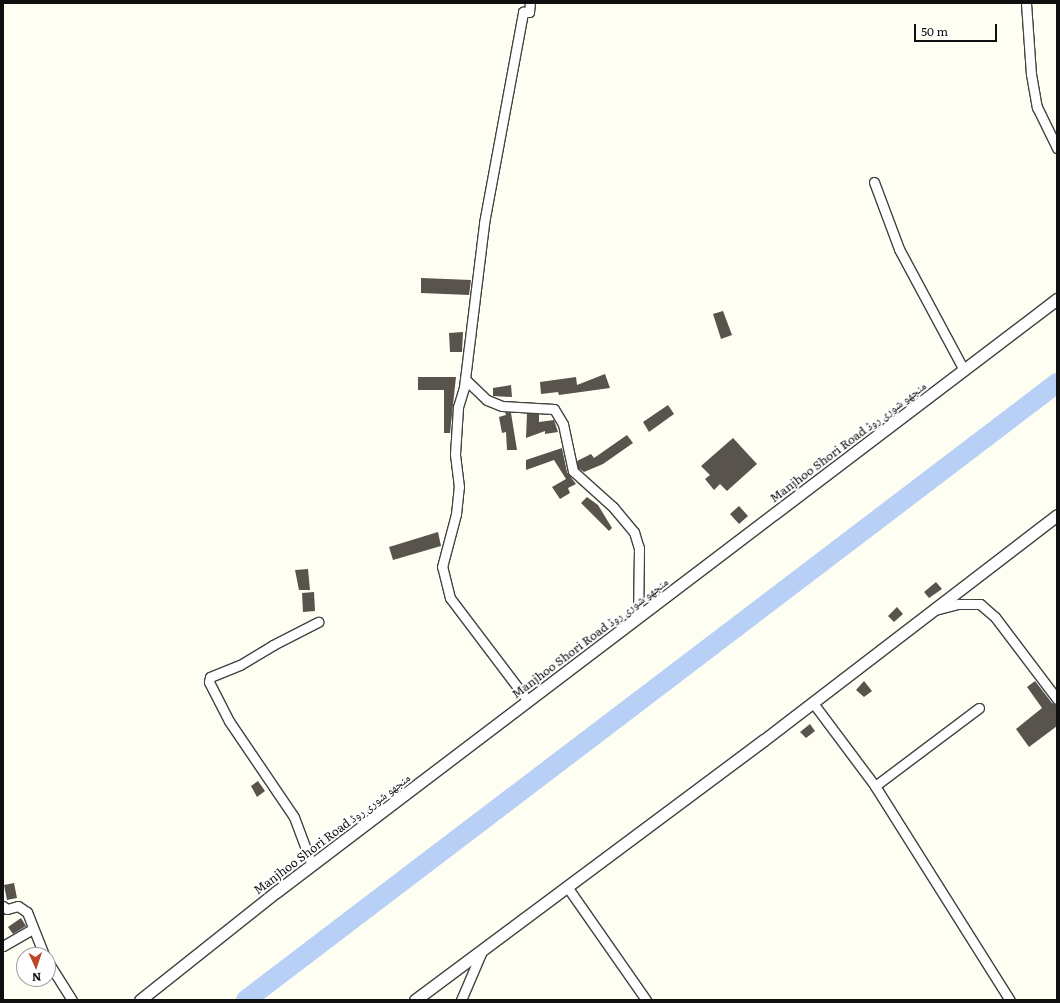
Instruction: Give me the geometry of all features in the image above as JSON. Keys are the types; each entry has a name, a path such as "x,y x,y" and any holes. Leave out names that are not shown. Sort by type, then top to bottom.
{"street":[{"path":"528,701 450,598 444,582 442,567 456,514 459,487 455,443 458,407 464,379 484,224 523,12 529,12 530,3"},
{"path":"1026,3 1031,74 1037,107 1057,148"},
{"path":"874,182 898,249 964,370"},
{"name":"Manjhoo Shori Road منجھو شوری روڈ","path":"140,1000 312,865 1057,299"},
{"path":"464,379 487,400 502,406 554,409 563,424 573,471 613,506 634,532 639,548 638,618"},
{"path":"415,1000 568,888 813,703 1057,515"},
{"path":"935,610 958,604 980,604 995,617 1057,699"},
{"path":"312,865 294,817 229,721 209,682 210,677 240,665 273,645 318,622"},
{"path":"813,703 875,786 1010,1000"},
{"path":"875,786 979,708"},
{"path":"568,888 646,1000"},
{"path":"3,906 7,909 18,906 24,908 41,947"},
{"path":"3,946 33,929"},
{"path":"461,1000 482,951"},
{"path":"56,975 72,1000"}],"building":[{"path":"421,278 471,280 469,295 421,293"},
{"path":"723,311 732,335 721,339 713,314"},
{"path":"463,332 462,352 450,352 449,333"},
{"path":"605,374 610,388 559,395 558,392 541,394 540,382 576,377 577,385"},
{"path":"418,377 456,377 450,433 444,433 444,390 418,390"},
{"path":"511,385 512,397 493,396 493,388"},
{"path":"668,405 674,414 649,432 643,422"},
{"path":"505,412 511,413 517,450 507,450 506,432 502,433 499,417 506,415"},
{"path":"527,413 539,414 539,422 554,420 558,432 545,434 545,431 526,438"},
{"path":"627,435 633,443 603,464 584,472 578,468 577,461 591,454 594,458"},
{"path":"733,438 757,464 727,491 720,484 714,490 705,479 710,475 701,466"},
{"path":"562,448 567,472 576,484 568,488 570,493 560,499 552,487 566,479 554,460 526,470 526,460"},
{"path":"587,497 598,505 612,528 609,531 581,503"},
{"path":"739,506 748,516 739,524 730,514"},
{"path":"438,532 441,546 393,560 389,547"},
{"path":"308,569 310,590 299,590 295,570"},
{"path":"936,582 942,589 929,598 924,592"},
{"path":"314,592 315,611 303,612 302,593"},
{"path":"897,607 903,614 894,622 888,616"},
{"path":"864,681 872,691 864,697 856,690"},
{"path":"1035,681 1052,703 1057,705 1057,726 1029,747 1016,729 1042,708 1027,687"},
{"path":"810,724 815,731 806,738 800,732"},
{"path":"258,781 265,791 257,797 251,786"},
{"path":"14,883 17,898 7,900 4,885"},
{"path":"21,918 26,926 13,934 8,927"}],"waterway":[{"path":"246,1000 1057,383"}]}
